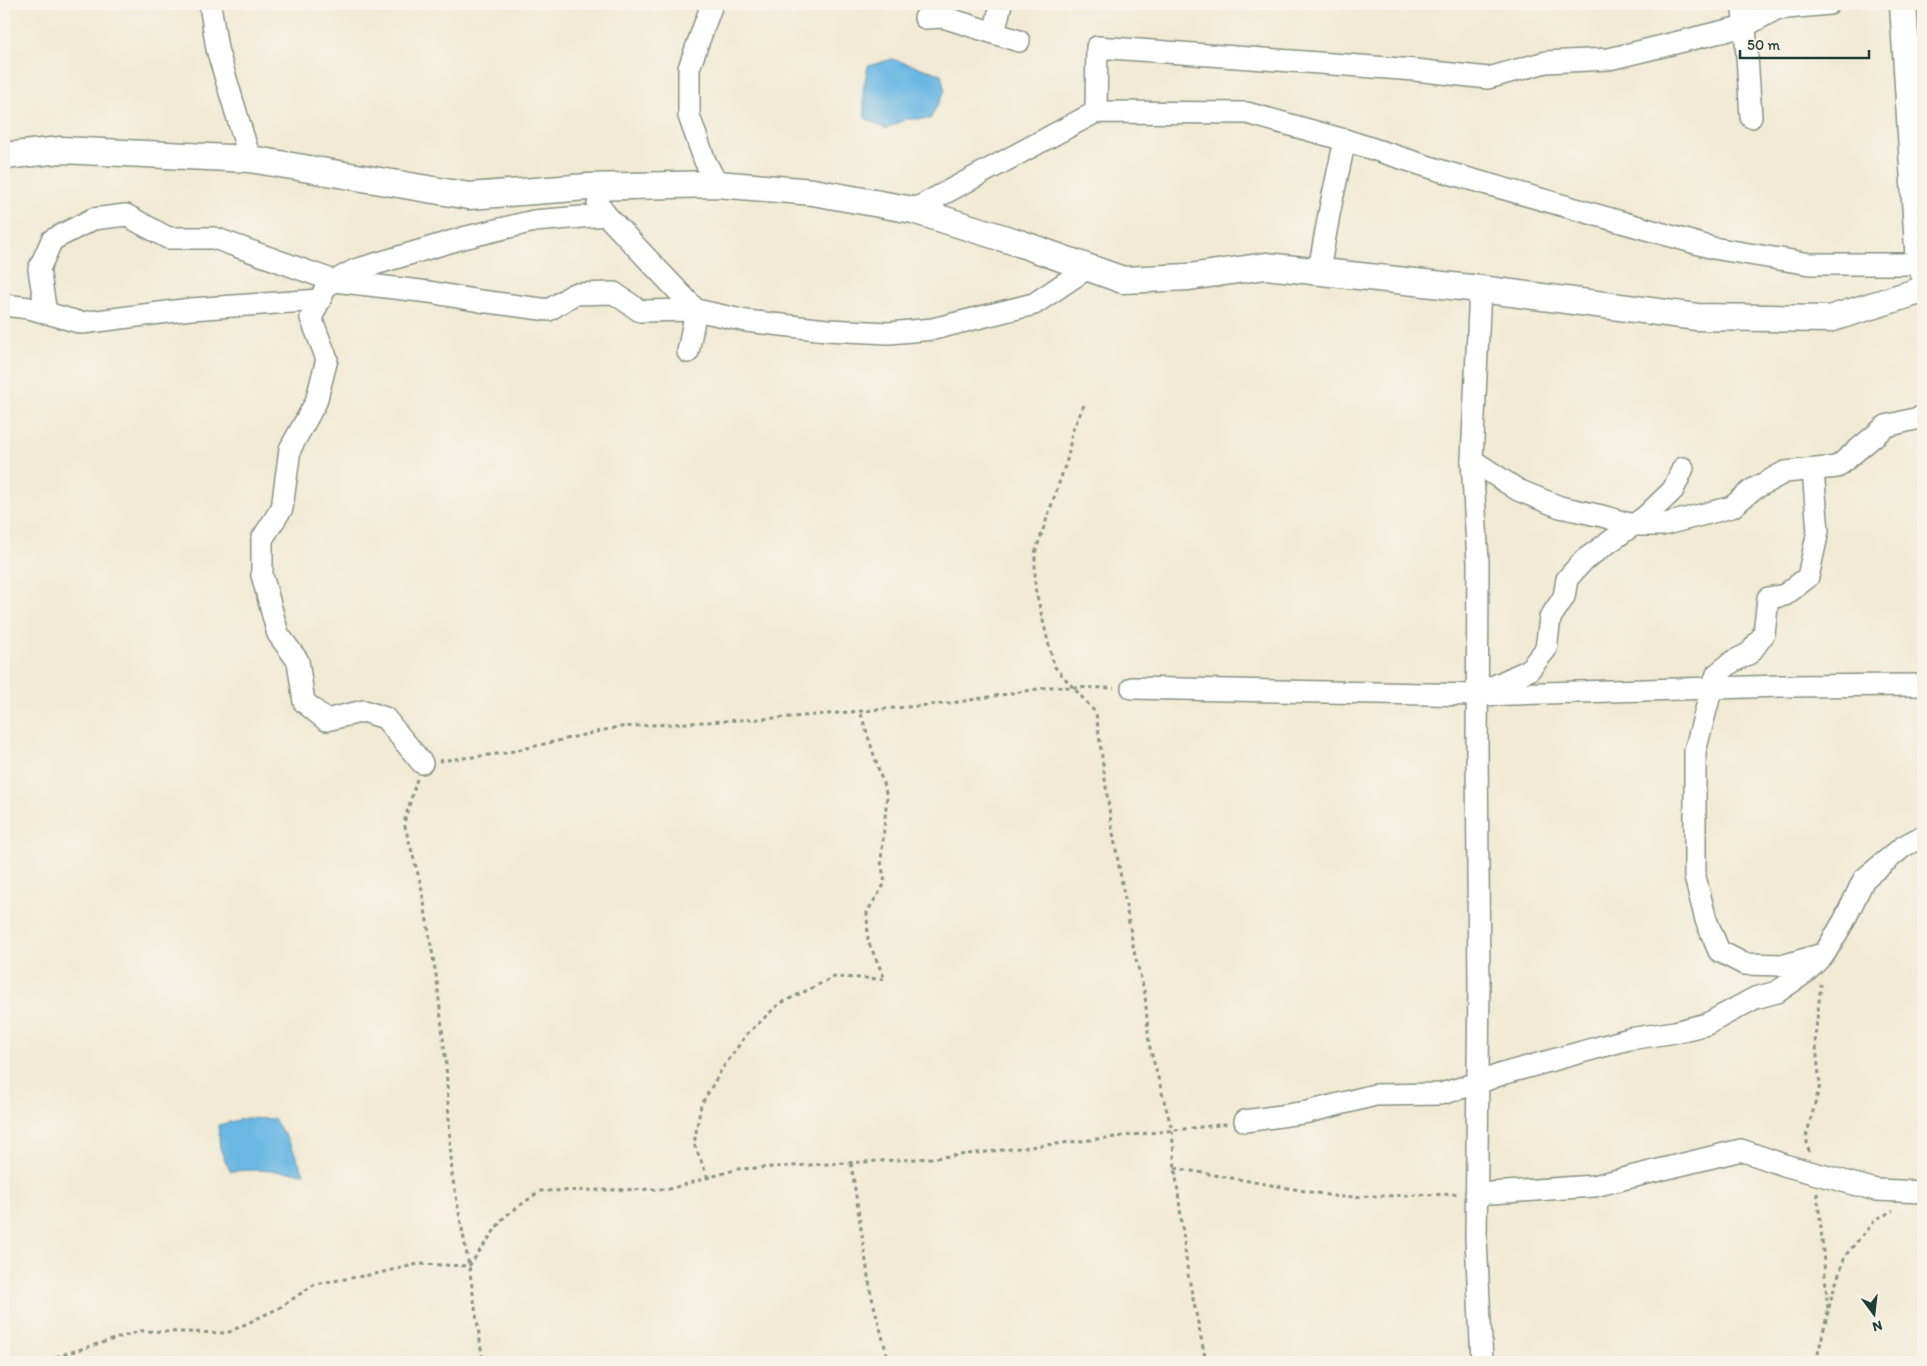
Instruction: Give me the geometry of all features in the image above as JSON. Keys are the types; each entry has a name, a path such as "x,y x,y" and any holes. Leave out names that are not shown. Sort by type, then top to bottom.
{"street":[{"path":"210,4 217,49 250,159"},
{"path":"712,4 689,68 689,116 705,161 717,184"},
{"path":"994,33 1002,4"},
{"path":"1742,4 1751,117"},
{"path":"1096,112 1097,47 1415,70 1488,78 1546,62 1609,59 1745,26 1776,10 1829,4"},
{"path":"912,210 1096,112 1247,113 1713,248 1810,264 1921,268 1903,4"},
{"path":"925,18 943,17 1019,41"},
{"path":"1319,270 1345,140"},
{"path":"4,156 61,150 250,159 469,196 587,188 717,184 813,192 912,210 1089,267 1123,280 1189,277 1266,266 1319,270 1480,289 1697,317 1829,319 1923,290"},
{"path":"587,188 606,215 696,310"},
{"path":"46,313 39,269 52,240 93,219 126,215 168,238 214,238 334,281 429,292 549,310 574,294 614,293 640,311 696,310 746,321 827,330 889,333 933,329 1034,304 1089,267"},
{"path":"422,762 385,718 364,711 326,720 304,702 298,661 278,634 262,575 262,539 282,508 290,450 316,402 327,360 311,318 327,285 355,270 463,238 525,223 606,215"},
{"path":"1480,289 1472,460 1478,562 1479,985 1476,1239 1482,1362"},
{"path":"4,305 29,308 82,323 191,309 320,300"},
{"path":"688,352 696,310"},
{"path":"1472,460 1518,490 1560,507 1633,525 1662,525 1732,507 1752,490 1785,472 1837,467 1886,426 1923,417"},
{"path":"1477,695 1529,670 1546,649 1550,618 1564,597 1567,579 1584,560 1633,525 1673,490 1683,468"},
{"path":"1813,470 1818,531 1808,576 1785,594 1768,598 1764,634 1750,653 1732,662 1717,674 1712,687 1695,750 1695,877 1706,920 1719,951 1744,964 1785,965 1825,953"},
{"path":"1132,688 1477,695 1712,687 1923,685"},
{"path":"1245,1121 1308,1112 1374,1095 1441,1094 1502,1074 1629,1039 1675,1032 1707,1024 1755,998 1778,992 1806,972 1825,953 1844,921 1864,879 1904,846 1923,836"},
{"path":"1476,1194 1594,1186 1742,1150 1876,1190 1923,1192"}],"path":[{"path":"1084,405 1072,432 1068,457 1035,554 1035,588 1054,666 1096,713 1112,826 1135,956 1145,994 1149,1044 1172,1130 1188,1274 1206,1362"},
{"path":"483,1362 469,1266 452,1175 446,1065 437,981 421,885 404,823 422,762 505,753 618,727 793,717 952,703 1050,687 1132,688"},
{"path":"708,1178 694,1144 701,1105 722,1069 747,1034 779,1004 834,977 884,979 868,941 867,912 885,883 881,861 887,796 860,711"},
{"path":"1821,978 1815,1037 1820,1085 1806,1137 1814,1173 1822,1228 1828,1312"},
{"path":"469,1266 504,1217 540,1192 669,1189 738,1169 934,1158 1245,1121"},
{"path":"851,1163 871,1294 889,1362"},
{"path":"1175,1168 1339,1197 1476,1194"},
{"path":"1816,1362 1832,1296 1845,1256 1876,1219 1900,1208"},
{"path":"50,1362 55,1357 141,1331 227,1332 279,1308 315,1284 375,1274 418,1264 469,1266"}],"water":[{"path":"892,59 941,74 945,91 930,119 906,119 886,129 865,118 863,90 868,66"},
{"path":"246,1118 274,1119 292,1147 304,1173 257,1170 230,1171 220,1149 218,1125"}]}
